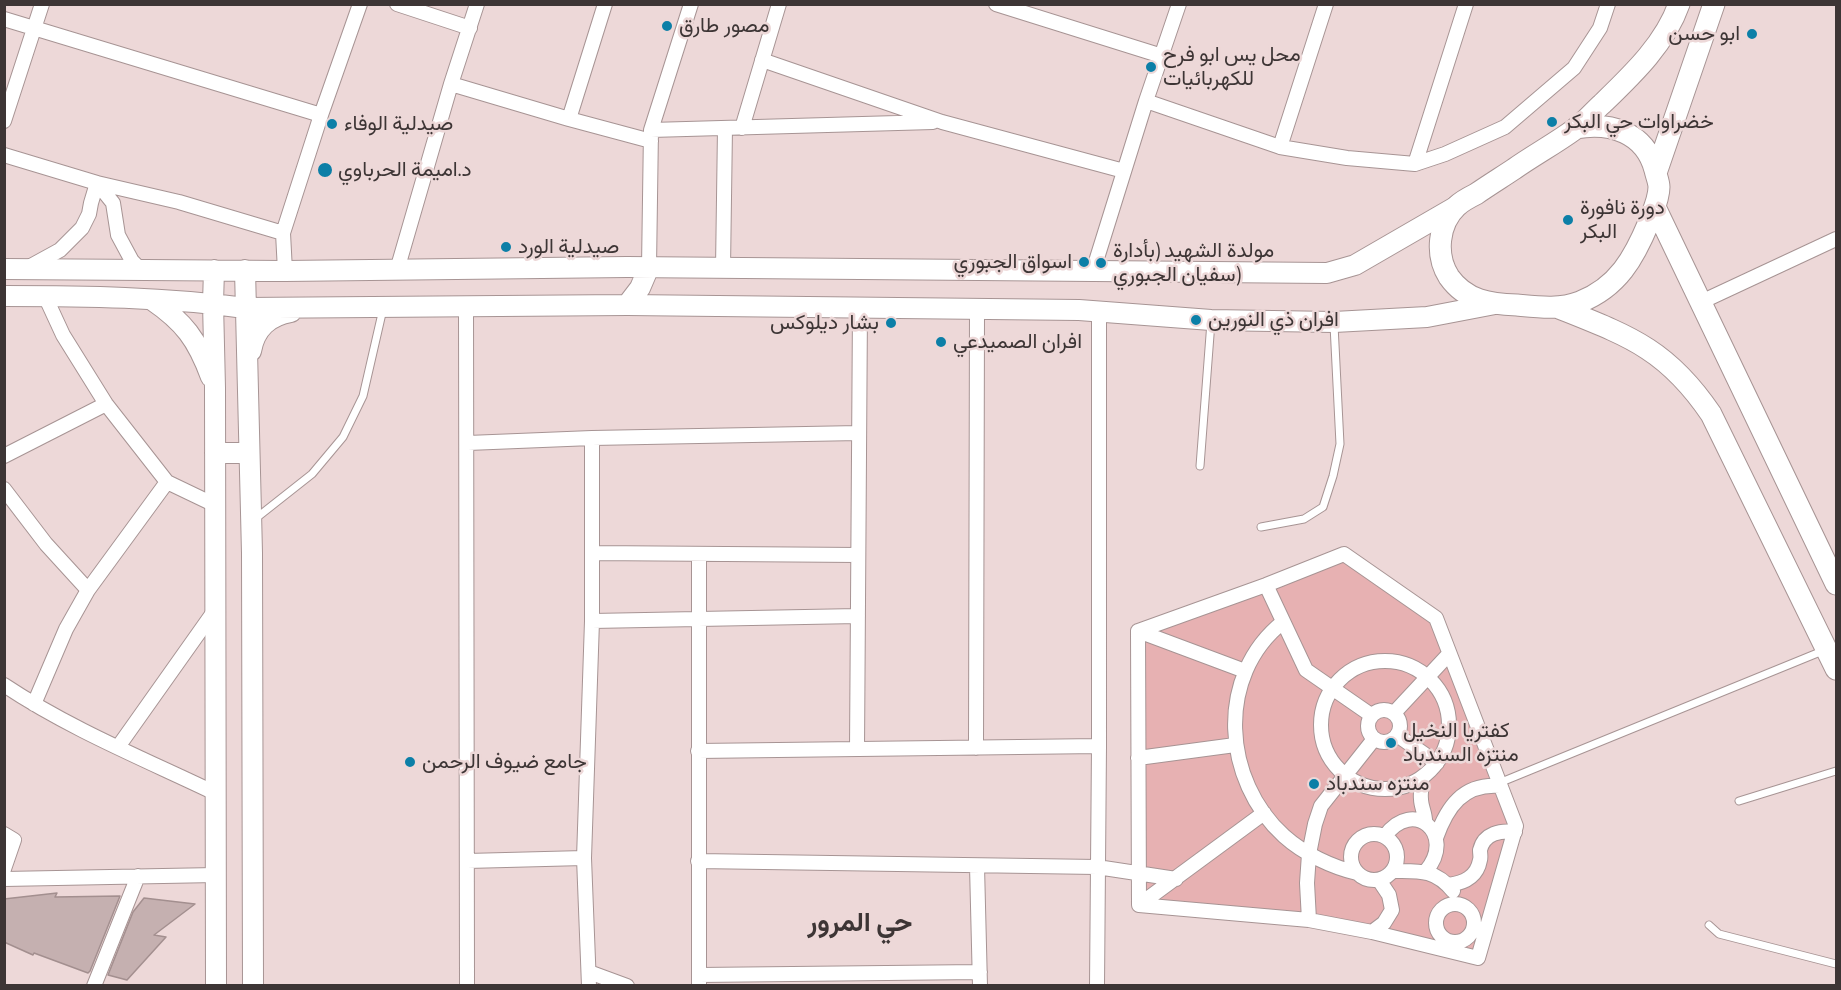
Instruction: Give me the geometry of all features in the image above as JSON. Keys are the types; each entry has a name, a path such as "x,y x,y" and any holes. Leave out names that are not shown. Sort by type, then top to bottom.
{"main road":[{"path":"4,269 285,271 723,267 1327,273 1355,266 1456,206 1576,128 1625,82 1644,60 1662,37 1679,4"},
{"path":"1656,173 1714,4"},
{"path":"1559,308 1599,293 1616,280 1640,245 1655,207 1659,186 1649,154 1639,142 1625,132 1609,126 1593,125 1576,128"},
{"path":"1456,206 1440,235 1440,249 1448,276 1463,291 1481,302 1559,308 1616,331 1639,342 1660,357 1680,374 1696,393 1711,414 1836,669"},
{"path":"1655,207 1836,584"},
{"path":"627,305 640,288 649,267"},
{"path":"214,270 216,986"},
{"path":"245,270 251,523 253,986"},
{"path":"4,296 213,303 245,308 627,305 1099,310 1211,320 1334,322 1426,317 1495,304"},
{"path":"152,300 174,315 186,328 205,361 215,388"},
{"path":"248,371 253,340 259,328 281,314 317,307"},
{"path":"215,453 249,453"}],"street":[{"path":"4,121 42,4"},
{"path":"285,271 283,233 360,4"},
{"path":"397,4 470,27"},
{"path":"397,270 451,84 477,4"},
{"path":"569,119 605,4"},
{"path":"649,267 651,136 691,4"},
{"path":"742,128 779,4"},
{"path":"996,4 1162,56"},
{"path":"1093,271 1179,4"},
{"path":"1280,147 1326,4"},
{"path":"1415,164 1466,4"},
{"path":"1146,101 1280,147 1347,158 1415,164 1505,127 1574,68 1600,28 1608,4"},
{"path":"4,19 321,115"},
{"path":"762,60 942,122 1124,171"},
{"path":"451,84 569,119 651,136 725,128 942,122"},
{"path":"723,267 725,128"},
{"path":"4,155 97,183 179,202 283,233"},
{"path":"27,268 60,250 82,228 89,214 97,183"},
{"path":"97,183 113,203 118,235 132,261 141,270"},
{"path":"1701,302 1836,239"},
{"path":"45,296 63,335 106,404 167,482 215,506"},
{"path":"466,306 467,986"},
{"path":"857,749 860,308"},
{"path":"976,748 977,309"},
{"path":"1097,986 1099,310"},
{"path":"4,456 106,404"},
{"path":"468,443 592,438 859,433"},
{"path":"592,438 592,621 584,858 589,979 627,986"},
{"path":"34,705 66,629 88,591 167,482"},
{"path":"4,489 46,544 88,591"},
{"path":"592,553 858,555"},
{"path":"699,554 699,980 980,979 977,866"},
{"path":"1138,631 1344,554 1436,618 1516,826 1478,958 1372,932 1309,920 1139,905"},
{"path":"1266,585 1305,670 1371,715"},
{"path":"118,747 215,610"},
{"path":"592,621 858,616"},
{"path":"1283,622 1268,636 1245,671 1236,706 1235,745 1241,768 1252,794 1264,813 1285,837 1310,854 1343,869 1358,873"},
{"path":"1138,631 1245,671"},
{"path":"1138,631 1139,905"},
{"path":"1394,713 1449,654"},
{"path":"1371,662 1395,662 1417,670 1427,677 1442,695 1449,718 1447,741 1437,763 1421,779 1400,788 1377,789 1365,787 1336,768 1329,757 1321,734 1322,710 1332,687 1349,671 1371,662"},
{"path":"4,685 34,705 215,793"},
{"path":"1382,709 1394,713 1400,723 1397,735 1387,742 1374,739 1368,728 1371,715 1382,709"},
{"path":"1397,735 1437,763"},
{"path":"1309,920 1307,883 1310,854 1315,824 1321,806 1374,739"},
{"path":"1138,758 1235,745"},
{"path":"698,751 1099,746"},
{"path":"1421,779 1421,800 1425,823 1436,838"},
{"path":"1425,871 1435,858 1436,838 1450,808 1462,795 1480,787 1500,785"},
{"path":"1139,905 1264,813"},
{"path":"1385,836 1401,820 1410,819 1425,823"},
{"path":"1448,885 1464,882 1475,874 1481,858 1480,850 1487,838 1495,832 1504,830 1515,832"},
{"path":"4,834 14,840 4,868"},
{"path":"1394,871 1397,860 1396,849 1394,843 1385,836 1367,834 1354,845 1351,857 1354,868 1367,879 1379,880 1394,871 1425,871 1448,885 1458,904"},
{"path":"467,861 584,858"},
{"path":"698,861 1097,867 1176,879"},
{"path":"4,879 216,875"},
{"path":"94,986 138,876"},
{"path":"1372,932 1384,923 1392,910 1389,895 1379,880"}],"lane":[{"path":"251,523 312,474 343,437 363,396 384,307"},
{"path":"1200,466 1211,320"},
{"path":"1261,527 1304,519 1323,507 1340,444 1334,322"},
{"path":"1500,785 1827,649"},
{"path":"1739,801 1836,771"},
{"path":"1709,925 1719,934 1836,964"}],"shaded area":[{"path":"1344,550 1438,617 1518,826 1479,960 1309,922 1136,907 1135,629"}],"building":[{"path":"57,893 55,897 120,896 88,973 34,953 33,955 4,942 4,899"},
{"path":"144,898 195,904 154,935 166,937 127,980 108,975 133,912"}],"place":[{"name":"مصور طارق","path":"667,26"},
{"name":"ابو حسن","path":"1752,34"},
{"name":"محل يس ابو فرح للكهربائيات","path":"1151,67"},
{"name":"خضراوات حي البكر","path":"1552,122"},
{"name":"صيدلية الوفاء","path":"332,124"},
{"name":"د.اميمة الحرباوي","path":"325,170"},
{"name":"دورة نافورة البكر","path":"1568,220"},
{"name":"صيدلية الورد","path":"506,247"},
{"name":"اسواق الجبوري","path":"1084,262"},
{"name":"مولدة الشهيد (بأدارة سفيان الجبوري)","path":"1101,263"},
{"name":"افران ذي النورين","path":"1196,320"},
{"name":"بشار ديلوكس","path":"891,323"},
{"name":"افران الصميدعي","path":"941,342"},
{"name":"كفتريا النخيل منتزه السندباد","path":"1391,743"},
{"name":"جامع ضيوف الرحمن","path":"410,762"},
{"name":"منتزه سندباد","path":"1314,784"}],"district":[{"name":"حي المرور","path":"860,923"}]}
